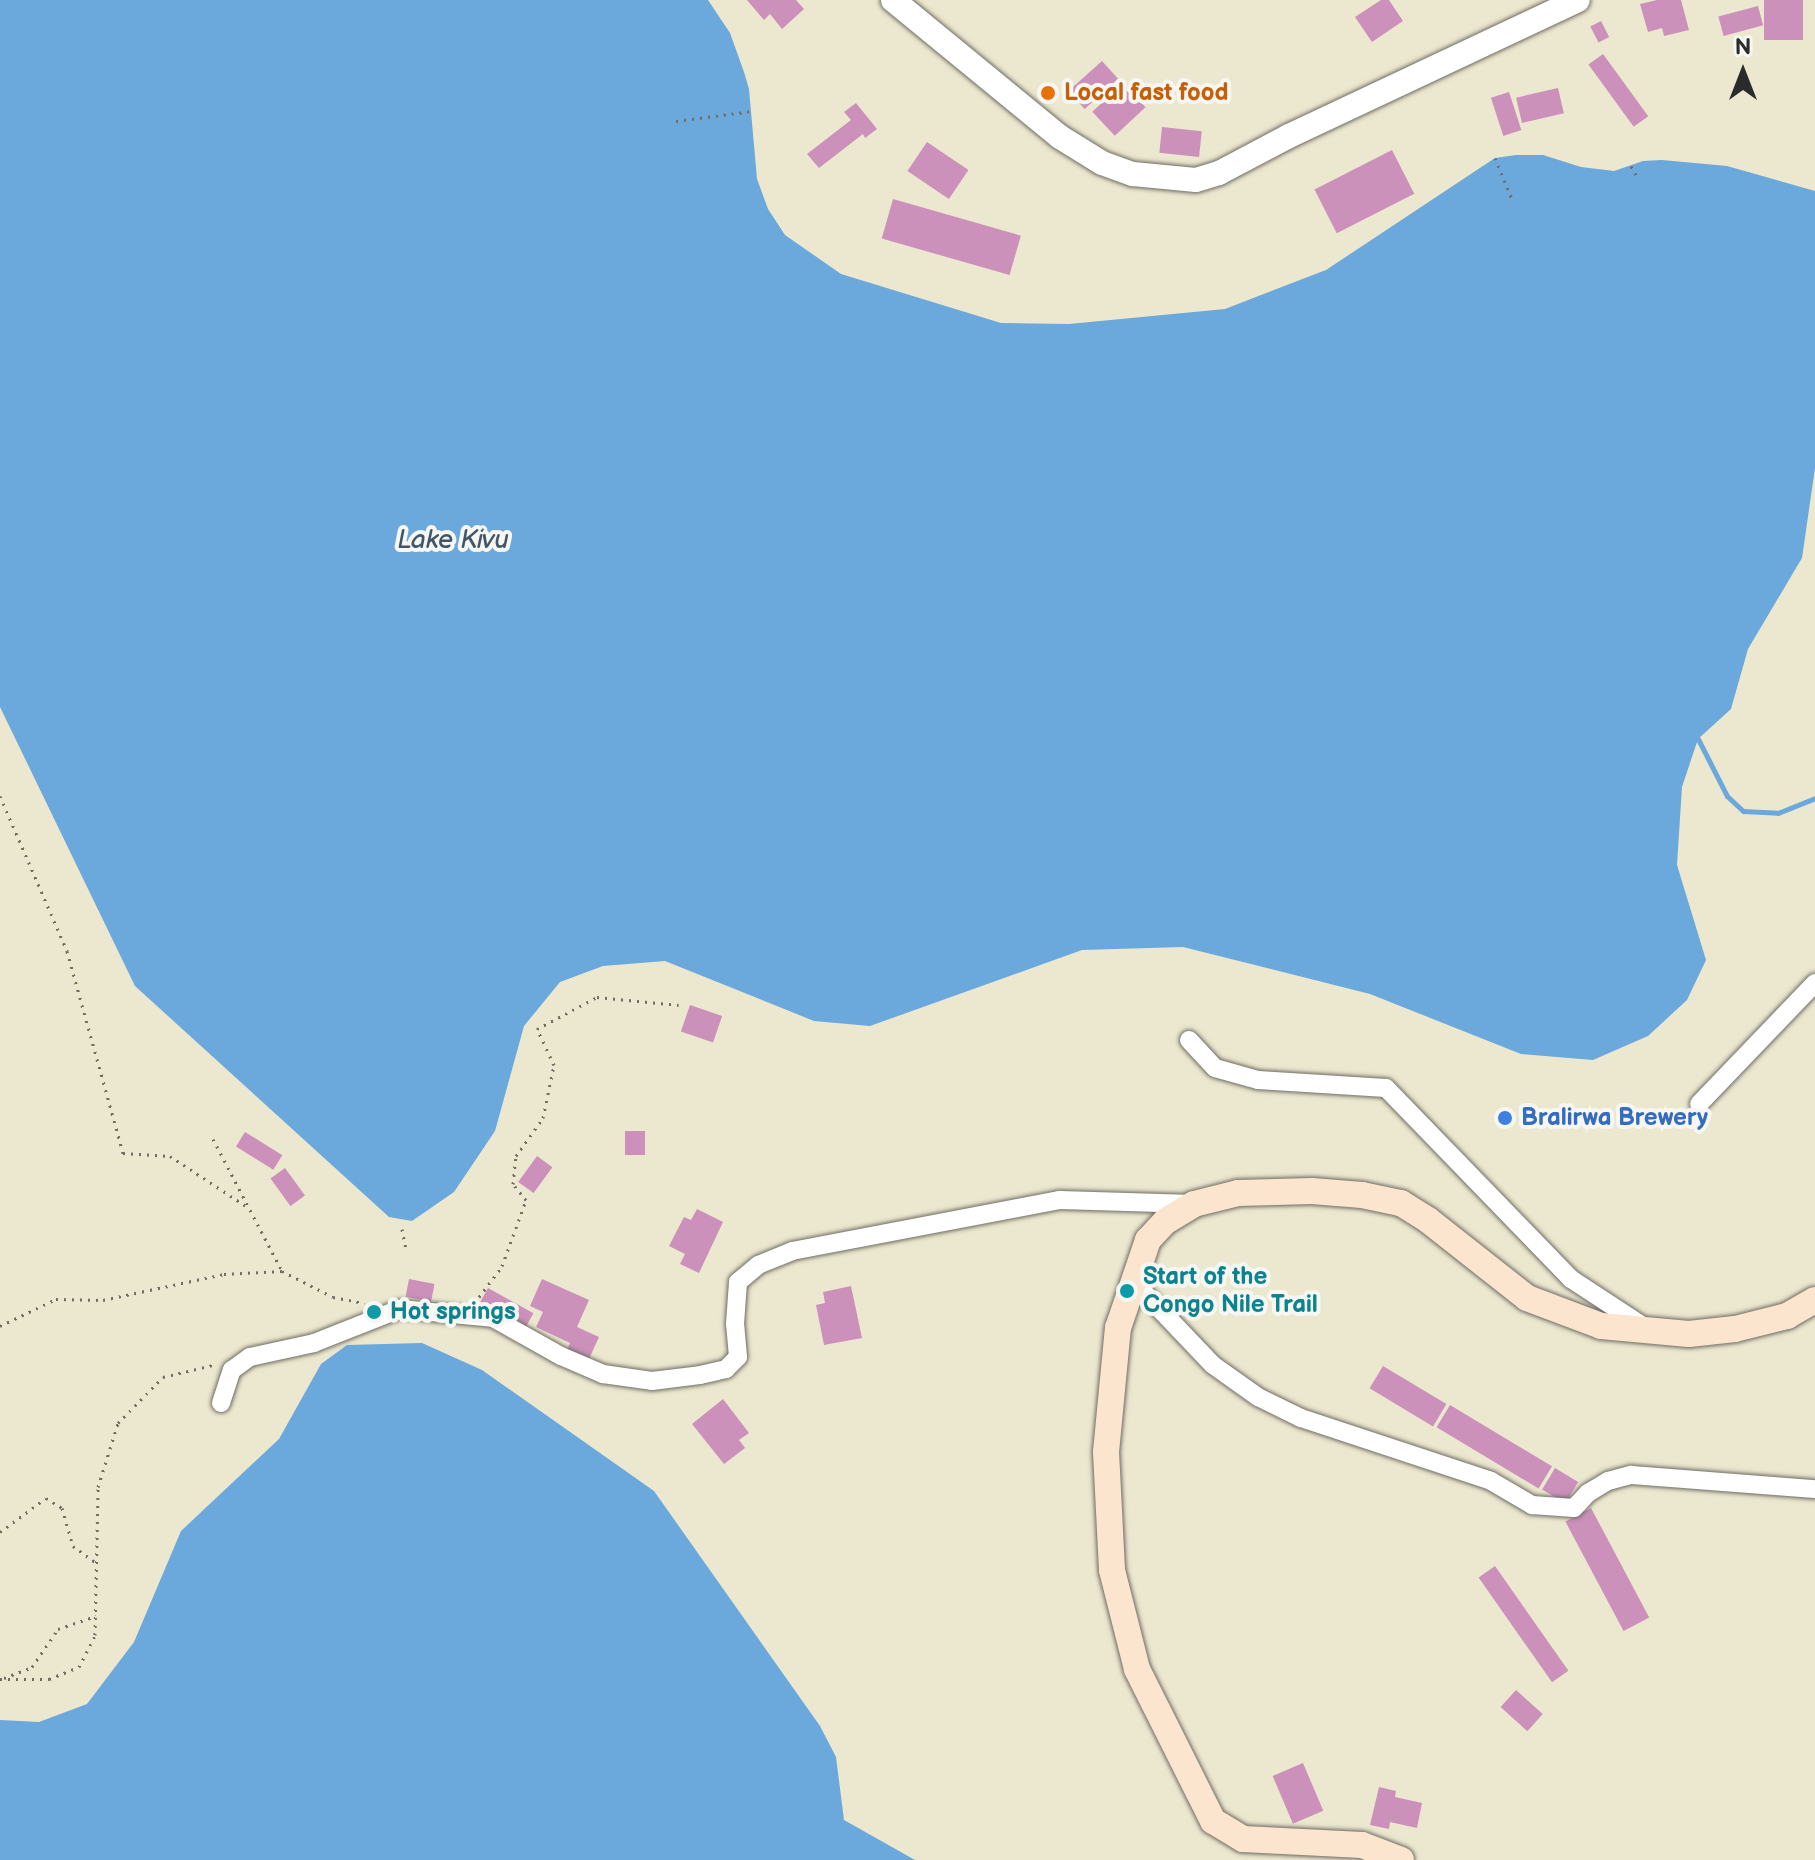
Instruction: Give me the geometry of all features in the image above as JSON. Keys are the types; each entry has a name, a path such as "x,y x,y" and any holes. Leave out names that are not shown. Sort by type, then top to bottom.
{"main road":[{"path":"1401,1860 1362,1845 1243,1839 1213,1821 1137,1669 1112,1570 1106,1452 1118,1328 1148,1240 1166,1221 1194,1204 1238,1193 1312,1191 1362,1195 1401,1203 1428,1220 1527,1298 1601,1326 1689,1334 1735,1329 1787,1316 1815,1300"}],"street":[{"path":"893,0 1060,137 1102,163 1133,174 1196,180 1219,173 1289,136 1578,0"},
{"path":"1699,1104 1815,983"},
{"path":"1189,1040 1215,1068 1258,1080 1386,1088 1571,1279 1652,1331"},
{"path":"221,1403 232,1370 250,1357 314,1343 400,1309 493,1318 561,1356 603,1374 652,1381 700,1375 726,1369 738,1357 735,1324 738,1282 758,1265 792,1251 1060,1200 1194,1204"},
{"path":"1132,1280 1213,1365 1258,1397 1301,1418 1491,1481 1532,1505 1574,1508 1588,1493 1608,1481 1631,1475 1815,1489"}],"path":[{"path":"676,121 752,111"},
{"path":"1495,158 1512,199"},
{"path":"1631,166 1637,177"},
{"path":"0,796 67,951 123,1153 170,1156 249,1208"},
{"path":"472,1316 480,1294 502,1266 526,1200 513,1184 516,1156 543,1118 554,1065 537,1029 597,997 679,1005"},
{"path":"213,1139 282,1271"},
{"path":"402,1229 406,1249"},
{"path":"0,1326 56,1299 103,1300 224,1274 282,1271 333,1297 400,1309"},
{"path":"2,1679 49,1679 79,1667 95,1635 98,1487 118,1423 163,1377 250,1357"},
{"path":"0,1532 46,1498 62,1508 73,1546 98,1564"},
{"path":"2,1679 32,1667 58,1629 96,1616"}],"water":[{"name":"Lake Kivu","path":"0,0 708,0 730,33 744,72 749,89 757,179 768,209 785,235 841,274 1001,323 1069,324 1225,309 1326,270 1495,158 1543,155 1581,167 1614,171 1643,161 1662,160 1727,166 1815,191 1815,468 1802,558 1748,649 1731,709 1698,739 1682,787 1677,865 1706,960 1687,1000 1648,1036 1593,1060 1521,1054 1370,994 1183,947 1082,950 870,1026 814,1021 665,961 603,966 560,982 524,1026 495,1131 454,1192 412,1221 389,1217 135,986 0,707"},
{"path":"422,1343 482,1370 654,1491 820,1726 836,1757 844,1820 915,1860 0,1860 0,1720 39,1722 87,1704 134,1642 181,1531 279,1439 321,1364 347,1345"}],"building":[{"path":"747,0 796,0 804,9 782,29 770,14 764,20"},
{"path":"1381,0 1389,0 1403,21 1372,42 1355,17"},
{"path":"1681,0 1689,30 1664,36 1662,28 1648,32 1640,4"},
{"path":"1764,0 1803,0 1803,40 1764,40"},
{"path":"1758,6 1763,25 1724,36 1718,17"},
{"path":"1601,21 1609,37 1598,42 1590,26"},
{"path":"1603,54 1648,116 1634,127 1588,65"},
{"path":"1102,61 1118,79 1085,109 1069,91"},
{"path":"1123,83 1146,107 1115,136 1092,112"},
{"path":"1558,88 1564,113 1522,123 1516,98"},
{"path":"1509,92 1521,130 1503,136 1491,98"},
{"path":"856,103 877,129 865,138 863,134 819,168 807,154 851,120 844,112"},
{"path":"1162,127 1202,131 1199,157 1159,153"},
{"path":"927,142 968,170 949,199 907,171"},
{"path":"1392,150 1414,194 1337,233 1314,189"},
{"path":"893,199 1021,236 1010,275 882,238"},
{"path":"690,1005 722,1016 713,1043 681,1031"},
{"path":"625,1131 645,1131 645,1155 625,1155"},
{"path":"245,1132 282,1155 273,1170 236,1146"},
{"path":"537,1156 552,1167 534,1193 518,1182"},
{"path":"285,1168 305,1196 290,1206 270,1179"},
{"path":"697,1209 723,1222 699,1273 680,1264 685,1254 669,1246 684,1217 691,1220"},
{"path":"409,1279 435,1284 431,1302 406,1297"},
{"path":"542,1279 589,1300 577,1327 599,1337 588,1361 566,1352 570,1343 536,1327 543,1312 530,1306"},
{"path":"851,1286 862,1338 824,1345 816,1305 825,1303 823,1292"},
{"path":"488,1288 533,1313 526,1327 480,1302"},
{"path":"1383,1366 1446,1404 1433,1426 1370,1388"},
{"path":"723,1399 749,1433 739,1440 745,1448 724,1464 692,1424"},
{"path":"1450,1405 1552,1466 1539,1489 1437,1427"},
{"path":"1555,1468 1578,1482 1565,1503 1542,1489"},
{"path":"1591,1508 1649,1617 1624,1631 1565,1522"},
{"path":"1495,1566 1568,1671 1552,1682 1479,1577"},
{"path":"1516,1690 1543,1714 1527,1731 1501,1707"},
{"path":"1303,1763 1323,1811 1293,1824 1273,1776"},
{"path":"1379,1787 1396,1791 1395,1797 1422,1803 1417,1828 1390,1822 1389,1829 1370,1825"}],"waterway":[{"path":"1698,739 1727,796 1743,811 1778,813 1815,798"}],"place":[{"name":"Local fast food","path":"1048,93"},
{"name":"Bralirwa Brewery","path":"1505,1118"},
{"name":"Start of the Congo Nile Trail","path":"1127,1291"},
{"name":"Hot springs","path":"374,1312"}]}
